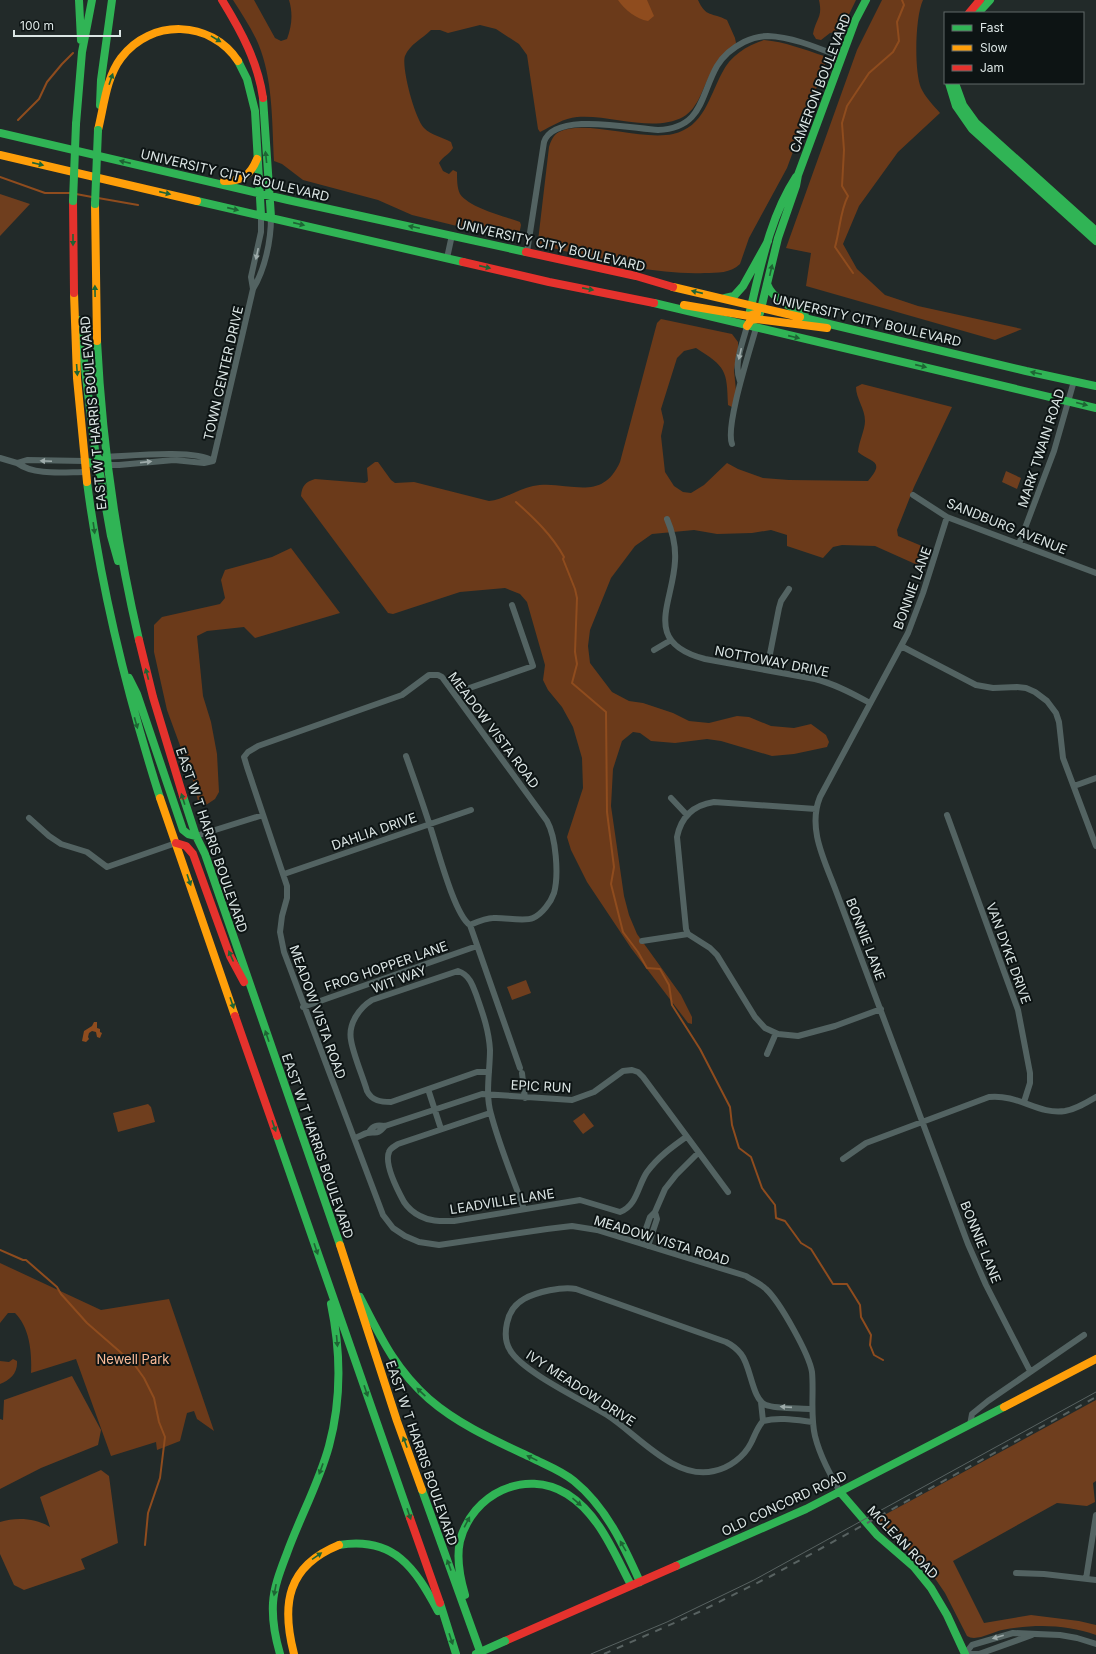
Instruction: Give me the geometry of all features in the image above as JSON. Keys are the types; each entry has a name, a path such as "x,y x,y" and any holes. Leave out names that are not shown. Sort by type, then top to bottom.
{"main road":[{"path":"79,0 82,52"},
{"name":"EAST W T HARRIS BOULEVARD","path":"92,0 82,52 76,124 73,201 76,355 86,472 98,553 120,658 161,803 326,1275 456,1654"},
{"name":"EAST W T HARRIS BOULEVARD","path":"112,0 101,80 98,130 95,204 96,319 107,461 114,514 144,662 156,710 196,836 205,854 354,1284 359,1306 397,1421 481,1654"},
{"path":"222,0 244,39 259,77 263,104 266,152 271,195 271,217"},
{"name":"CAMERON BOULEVARD","path":"756,328 778,238 796,186 798,175 841,56 866,0"},
{"path":"970,12 980,0"},
{"path":"979,12 990,0"},
{"path":"98,130 111,78 125,52 139,40 155,32 173,28 191,29 203,32 224,45 233,54 243,69 251,92 256,128 261,194 261,215"},
{"path":"949,84 956,106 972,129 1096,241"},
{"path":"955,84 963,105 976,123 1096,231"},
{"name":"UNIVERSITY CITY BOULEVARD","path":"0,133 261,194 636,276 673,287 1096,386"},
{"path":"0,155 447,258 654,303 1096,408"},
{"path":"204,180 240,180 251,174 258,156"},
{"name":"CAMERON BOULEVARD","path":"747,326 768,241 788,190 798,175"},
{"path":"723,298 731,298 738,292 768,241"},
{"path":"767,284 771,292 786,304 831,324"},
{"path":"74,299 83,345 96,450 98,458 107,461"},
{"path":"654,303 675,304 749,316 756,314 762,308"},
{"path":"747,326 751,320 759,319 872,334"},
{"path":"85,461 92,464 100,474 111,536 119,563 126,577"},
{"path":"120,658 137,694 182,828 186,833 196,836"},
{"path":"176,843 186,846 193,854 230,956 256,1003"},
{"path":"280,1654 274,1630 273,1616 276,1588 285,1558 325,1458 336,1411 338,1390 338,1348 326,1275"},
{"path":"354,1284 383,1343 411,1382 441,1408 463,1424 563,1474 582,1489 597,1504 608,1520 627,1553 640,1582"},
{"name":"OLD CONCORD ROAD","path":"476,1654 786,1519 1096,1359"},
{"path":"471,1628 472,1616 460,1571 458,1551 460,1541 466,1523 477,1508 491,1495 508,1486 540,1484 558,1490 577,1501 593,1518 601,1530 632,1585"},
{"name":"MCLEAN ROAD","path":"840,1492 877,1535 914,1568 931,1588 947,1615 965,1654"},
{"path":"294,1654 288,1626 288,1611 292,1590 296,1580 307,1564 320,1553 348,1543 366,1543 377,1545 404,1560 419,1576 445,1624"}],"street":[{"path":"527,252 544,142 546,136 554,130 581,124 658,130 671,129 682,125 690,120 699,108 716,68 722,60 736,47 757,37 774,36 791,39 841,56"},
{"name":"TOWN CENTER DRIVE","path":"253,289 251,277 261,232 261,215"},
{"name":"TOWN CENTER DRIVE","path":"107,461 165,454 206,458 214,462 253,289 262,273 271,227 271,217"},
{"path":"447,258 452,235"},
{"path":"740,381 737,367 747,326"},
{"path":"732,444 730,433 740,381 745,370 756,328"},
{"name":"MARK TWAIN ROAD","path":"1019,544 1054,451 1074,381"},
{"path":"0,458 34,470 86,472"},
{"path":"16,463 27,460 85,461"},
{"path":"107,461 119,466 174,460 204,463 214,462"},
{"name":"SANDBURG AVENUE","path":"913,495 947,517 1096,573"},
{"name":"BONNIE LANE","path":"947,517 919,607 901,646 826,784 816,809 815,815 817,838 975,1262 1030,1371"},
{"path":"654,650 671,640 665,625 664,615 674,568 676,549 672,531 667,519"},
{"path":"769,670 779,608 781,601 789,589"},
{"path":"455,693 533,666 512,605"},
{"name":"NOTTOWAY DRIVE","path":"671,640 676,646 692,656 831,683 848,690 870,703"},
{"path":"901,646 976,684 994,688 1026,688 1044,698 1053,708 1059,722 1063,758 1096,846"},
{"name":"MEADOW VISTA ROAD","path":"470,925 492,918 533,918 542,912 548,904 554,891 556,870 554,842 552,832 547,821 442,676 429,675 402,695 256,747 248,752 244,757 284,874 288,892 282,916 280,932 281,942 303,1007 383,1215 393,1228 419,1242 439,1245 572,1226 597,1230 746,1276 766,1289 778,1304 809,1361 812,1377 813,1422 817,1444 840,1492"},
{"path":"406,756 430,824 442,867 462,915 470,925 521,1070 525,1098"},
{"path":"1074,786 1096,778"},
{"path":"671,798 687,815"},
{"path":"816,809 714,802 701,805 687,815 679,828 677,842 686,929 688,934 710,948 717,955 755,1017 765,1028 776,1034 798,1036 835,1026 881,1009"},
{"name":"DAHLIA DRIVE","path":"284,874 471,810"},
{"path":"196,836 263,815"},
{"name":"VAN DYKE DRIVE","path":"947,815 1018,1010 1030,1073 1029,1087 1024,1102"},
{"path":"29,818 49,836 61,844 87,852 107,867 176,843"},
{"path":"642,940 688,934"},
{"name":"FROG HOPPER LANE","path":"303,1007 477,946"},
{"name":"WIT WAY","path":"489,1072 477,1072 391,1102 380,1102 370,1096 350,1039 356,1016 364,1005 372,1000 449,973 458,971 465,974 474,990 487,1025 490,1049 490,1113 524,1209"},
{"path":"767,1054 776,1034"},
{"name":"EPIC RUN","path":"354,1138 368,1132 372,1127 377,1125 385,1126 482,1094 572,1100 582,1098 594,1092 623,1072 632,1070 638,1072 643,1077 728,1192"},
{"path":"428,1089 441,1129"},
{"path":"843,1159 866,1142 990,1097 1004,1096 1049,1111 1064,1111 1074,1109 1096,1097"},
{"name":"LEADVILLE LANE","path":"490,1113 398,1144 390,1150 388,1153 388,1166 404,1202 411,1210 421,1217 434,1221 454,1222 580,1200 594,1203 614,1211 623,1211 631,1204 647,1173 657,1161 686,1136"},
{"path":"641,1243 650,1217 655,1212 665,1189 676,1175 698,1153"},
{"path":"648,1246 657,1219 655,1212"},
{"path":"648,1222 655,1225"},
{"name":"IVY MEADOW DRIVE","path":"560,1288 576,1289 726,1342 739,1352 746,1362 760,1402 762,1421 750,1445 731,1464 714,1471 704,1473 684,1469 650,1448 608,1416 522,1363 509,1349 506,1340 507,1321 510,1312 516,1305 527,1297 560,1288"},
{"path":"970,1425 972,1414 976,1410 1030,1371 1084,1335"},
{"path":"760,1402 770,1406 812,1409"},
{"path":"762,1421 771,1419 787,1419 813,1422"},
{"path":"1086,1579 1096,1515"},
{"path":"1016,1573 1044,1574 1096,1580"},
{"path":"965,1654 972,1646 1013,1633 1060,1635 1077,1638 1096,1644"},
{"path":"965,1654 979,1654 1036,1634"}],"shaded area":[{"path":"618,0 647,0 654,16 648,21 639,18 627,11"},
{"path":"0,194 30,204 0,236"},
{"path":"1006,471 1021,478 1017,489 1002,482"},
{"path":"526,980 531,993 512,1000 507,987"},
{"path":"94,1022 97,1022 97,1028 100,1029 100,1032 102,1033 100,1038 97,1037 96,1032 92,1031 89,1033 89,1039 86,1042 82,1041 84,1031 92,1026"},
{"path":"148,1104 151,1107 155,1122 118,1132 113,1113"},
{"path":"584,1113 594,1126 583,1134 573,1121"},
{"path":"72,1376 101,1430 98,1445 41,1468 0,1489 0,1419 3,1420 4,1400"},
{"path":"1096,1400 1096,1481 1093,1483 1095,1502 1087,1506 1057,1503 953,1561 984,1623 1031,1615 1079,1621 1096,1625 1096,1635 1085,1631 1061,1627 1037,1626 1002,1630 975,1638 967,1636 945,1593 932,1574 877,1519"},
{"path":"101,1470 109,1476 118,1543 81,1559 85,1569 24,1590 14,1585 0,1554 0,1522 13,1519 26,1519 39,1522 50,1527 40,1497"}],"green space":[{"path":"233,0 254,0 275,38 281,41 287,39 290,29 291,15 289,0 698,0 704,10 710,14 727,20 736,43 714,67 697,102 683,117 671,121 645,123 603,118 577,117 563,121 540,132 538,129 527,55 519,44 496,29 480,25 448,33 440,30 431,30 416,42 407,52 404,62 413,104 420,123 424,128 451,142 453,148 439,163 443,171 449,174 453,170 457,172 459,192 465,199 487,211 520,222 521,225 519,235 510,239 412,215 378,200 303,180 282,164 274,161 270,91 265,64 256,38"},
{"path":"819,0 856,0 841,31 830,33 821,40 816,39 813,34 820,14"},
{"path":"882,0 923,0 918,19 916,44 917,69 921,88 940,113 898,152 859,206 843,244 857,269 885,295 918,306 1022,329 995,340 806,286 811,253 786,248 857,50"},
{"path":"764,40 787,44 824,56 826,62 787,168 749,238 740,264 728,271 719,273 684,273 663,271 623,265 541,245 538,241 549,147 551,140 555,135 559,132 570,129 583,128 645,135 673,134 683,130 692,125 699,118 729,62 739,52"},
{"path":"661,319 732,334 738,342 734,370 736,391 732,407 728,405 727,384 723,370 714,360 696,348 684,351 677,358 661,409 664,422 661,436 665,472 674,486 683,492 691,493 704,485 727,463 738,469 763,478 789,480 868,481 876,469 876,465 872,460 858,452 864,428 865,416 857,396 856,387 862,384 952,407 914,487 897,530 898,536 929,549 930,557 922,567 875,546 842,545 833,547 823,558 787,546 787,535 771,530 752,533 717,534 694,530 652,534 635,546 611,578 590,630 588,646 590,663 612,692 629,701 643,703 673,713 689,721 709,723 737,716 749,717 771,726 794,728 811,724 826,735 829,742 827,747 794,754 772,756 721,741 707,739 675,743 651,741 640,733 633,732 622,741 613,769 611,806 624,896 629,915 637,934 681,995 692,1017 692,1024 688,1023 631,948 587,882 571,850 567,837 583,788 582,758 573,727 562,707 548,690 543,680 545,665 527,602 520,594 505,588 460,592 393,614 388,613 301,496 305,485 315,479 365,483 368,481 367,468 375,462 378,462 391,480 395,483 414,482 489,501 500,499 522,489 533,486 558,485 582,488 593,487 603,483 612,475 620,462 657,323"},
{"path":"291,548 340,613 255,638 244,627 207,631 197,636 203,696 211,722 217,754 219,792 215,799 206,805 201,804 198,801 193,781 167,710 154,652 154,625 162,617 220,604 225,598 221,580 225,570 272,557"},
{"name":"Newell Park","path":"0,1263 101,1310 169,1299 214,1431 197,1419 194,1411 187,1413 180,1441 157,1450 156,1442 111,1456 76,1359 31,1373 29,1341 20,1319 15,1313 8,1313 0,1323"},
{"path":"13,1359 17,1361 17,1365 13,1376 0,1384 0,1361 9,1362"}],"waterway":[{"path":"853,273 835,247 843,208 848,196 842,186 844,150 842,123 847,106 869,73 893,52 899,41 897,22 904,5 902,0"},
{"path":"18,120 39,99 47,82 73,53"},
{"path":"0,177 45,193 70,193"},
{"path":"76,194 92,197"},
{"path":"98,198 138,205"},
{"path":"516,502 548,534 564,557 563,559 577,598 575,652 577,664 572,683 606,712 607,812 614,867 611,884 623,932 638,952 647,968 660,969 669,985 672,1005 700,1049 730,1107 732,1125 739,1148 751,1157 762,1188 775,1205 776,1218 785,1221 801,1243 811,1249 833,1284 847,1284 860,1305 861,1317 871,1335 870,1345 874,1355 883,1360"},
{"path":"0,1250 26,1260 57,1287 61,1294 87,1323 134,1364 144,1378 154,1398 159,1422 165,1437 160,1478 148,1513 145,1545"}],"tram line":[{"path":"591,1654 667,1622 754,1580 1096,1392"}],"railway":[{"path":"604,1654 699,1612 771,1576 1096,1397"}],"traffic: fast":[{"path":"79,0 81,40"},
{"path":"76,124 82,52 92,0"},
{"path":"100,105 101,80 112,0"},
{"path":"760,313 778,238 796,186 798,175 855,21 866,0"},
{"path":"979,12 990,0"},
{"path":"238,61 247,79 255,111 261,215"},
{"path":"949,84 956,106 972,129 1096,241"},
{"path":"955,84 963,105 976,123 1096,231"},
{"path":"263,98 271,217"},
{"path":"73,201 76,124"},
{"path":"95,204 98,130"},
{"path":"0,133 288,200 526,252"},
{"path":"750,311 767,242 779,208 796,177"},
{"path":"197,201 463,262"},
{"path":"725,298 734,296 743,286 768,241"},
{"path":"767,284 778,299 805,313"},
{"path":"654,303 1096,408"},
{"path":"800,317 1026,371 1096,386"},
{"path":"79,320 95,450 98,458 107,465"},
{"path":"97,341 102,416 111,491 123,566 139,640"},
{"path":"85,461 93,464 100,474 111,536 118,561"},
{"path":"87,482 100,562 116,642 160,798"},
{"path":"129,678 137,694 183,830 188,834 196,836"},
{"path":"183,796 196,836 205,854 340,1245"},
{"path":"277,1136 410,1518"},
{"path":"360,1297 389,1351 407,1376 429,1399 465,1425 554,1468 574,1481 585,1491 605,1515 621,1541 640,1582"},
{"path":"280,1654 273,1622 275,1590 280,1571 325,1460 336,1410 339,1375 337,1340 331,1304"},
{"path":"676,1566 806,1509 1004,1407"},
{"path":"465,1595 460,1575 458,1555 460,1541 466,1524 476,1510 488,1499 502,1490 518,1485 534,1484 551,1487 567,1494 588,1512 605,1535 631,1585"},
{"path":"422,1490 481,1654"},
{"path":"840,1492 877,1535 914,1567 931,1588 947,1615 965,1654"},
{"path":"339,1545 358,1543 374,1545 400,1558 421,1581 438,1611"},
{"path":"440,1603 456,1654"},
{"path":"476,1654 505,1641"}],"traffic: slow":[{"path":"98,130 109,83 116,66 121,58 134,45 148,36 164,31 181,29 197,31 213,38 226,47 238,61"},
{"path":"0,155 197,201"},
{"path":"224,181 241,179 251,170 257,159"},
{"path":"95,204 97,341"},
{"path":"673,287 800,317"},
{"path":"74,293 77,378 87,482"},
{"path":"684,305 749,316 757,313"},
{"path":"747,326 751,320 756,319 827,328"},
{"path":"160,798 235,1016"},
{"path":"340,1245 397,1421 422,1490"},
{"path":"1004,1407 1096,1359"},
{"path":"294,1654 288,1619 292,1589 298,1576 308,1564 322,1554 339,1545"}],"traffic: jam":[{"path":"222,0 248,47 261,85 263,98"},
{"path":"970,12 980,0"},
{"path":"73,201 74,293"},
{"path":"526,252 636,276 673,287"},
{"path":"463,262 549,282 654,303"},
{"path":"139,640 153,697 183,796"},
{"path":"176,843 186,846 193,854 230,956 244,982"},
{"path":"235,1016 277,1136"},
{"path":"410,1518 440,1603"},
{"path":"505,1641 676,1566"}]}
